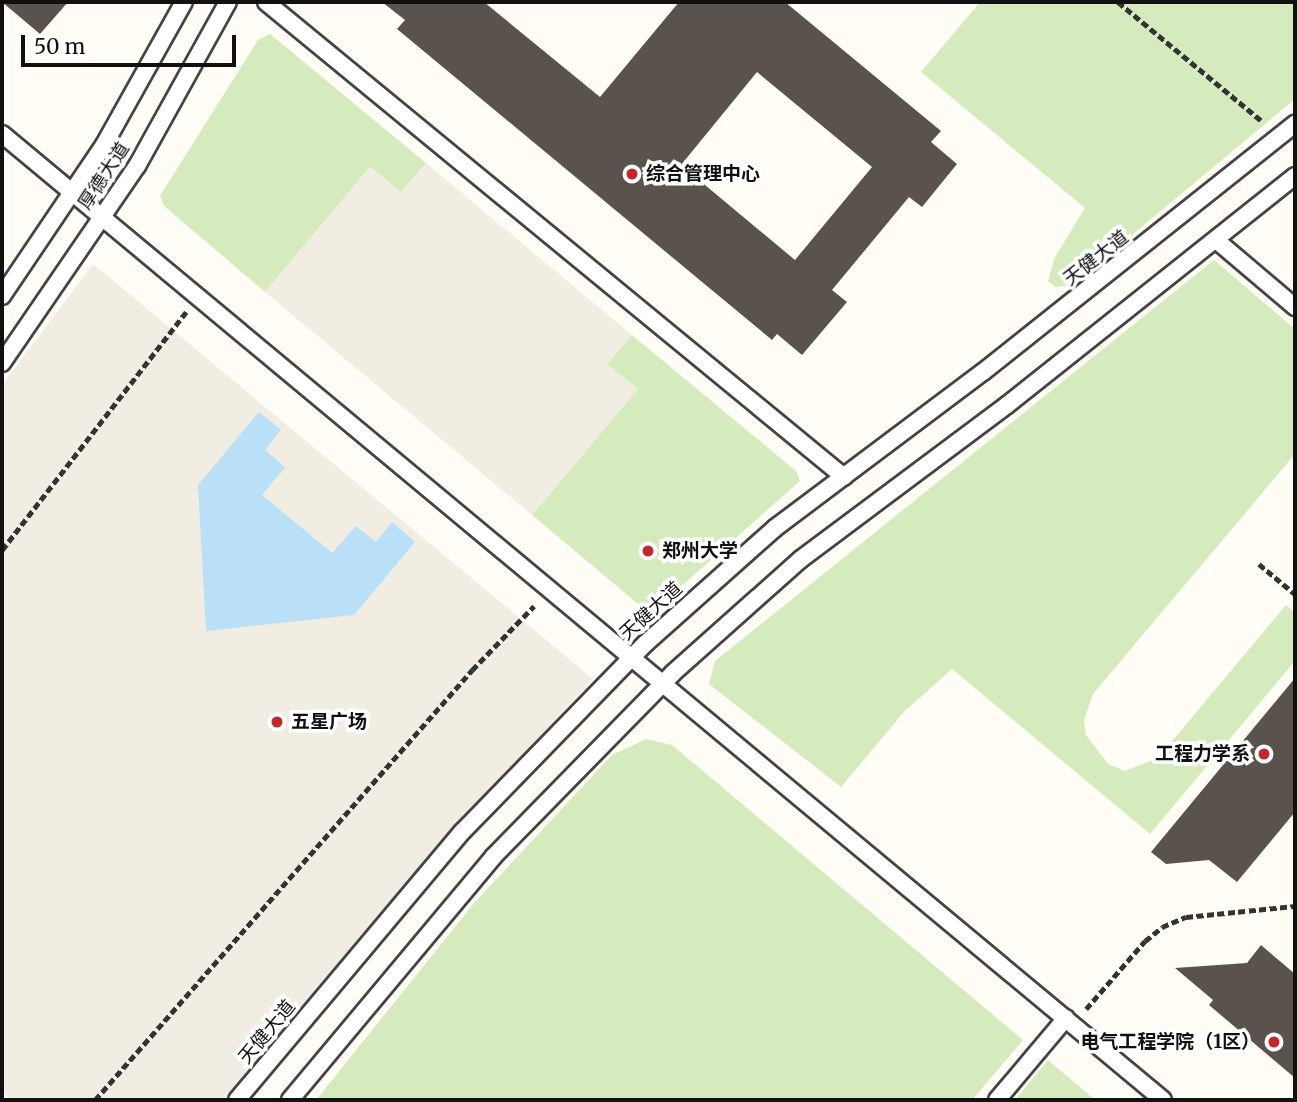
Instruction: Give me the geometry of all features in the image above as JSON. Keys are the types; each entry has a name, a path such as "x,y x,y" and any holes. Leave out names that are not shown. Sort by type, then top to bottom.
{"lane":[{"name":"厚德大道","path":"2,296 72,193 184,2"},
{"name":"厚德大道","path":"2,363 102,218 188,78 228,2"},
{"path":"266,2 844,477"},
{"name":"天健大道","path":"237,1100 463,831 631,658 775,528 1136,253 1295,124"},
{"path":"2,134 1163,1100"},
{"path":"290,1100 493,857 662,683 801,559 1216,240 1295,176"},
{"path":"1216,240 1295,307"},
{"path":"997,1100 1069,1021"}],"path":[{"path":"1118,2 1280,136"},
{"path":"2,550 197,297"},
{"path":"1259,564 1295,594"},
{"path":"95,1100 463,680 550,590"},
{"path":"1069,1021 1145,941 1162,927 1186,918 1295,906"}],"green space":[{"path":"980,2 1295,2 1295,99 1096,265 1065,286 1055,287 1048,281 1054,259 1085,208 921,72"},
{"path":"270,34 426,163 401,192 370,167 265,292 164,206 160,196 258,40"},
{"path":"1214,260 1295,329 1295,454 1093,694 1084,720 1086,735 1108,764 1125,771 1158,758 1286,605 1295,613 1295,661 1150,834 952,669 904,712 841,787 709,684 715,661"},
{"path":"632,335 796,471 800,481 650,614 532,515 637,390 607,364"},
{"path":"646,739 672,745 1023,1040 972,1100 316,1100 475,902 612,755"},
{"path":"1048,1060 1095,1100 1015,1100"}],"shaded area":[{"path":"426,163 632,335 607,364 638,389 532,515 265,292 370,167 401,192"},
{"name":"五星广场","path":"93,264 593,679 432,854 222,1100 12,1100 2,1092 2,385"}],"water":[{"path":"259,412 281,430 265,450 285,467 262,495 332,553 356,526 376,542 392,522 415,542 354,615 206,631 198,485"}],"building":[{"path":"2,2 68,2 40,34"},
{"name":"综合管理中心","path":"382,2 484,2 600,97 679,2 785,2 941,131 931,142 957,164 922,207 909,197 832,290 847,302 802,355 777,334 772,340 397,29 405,20","holes":["757,72 872,167 795,260 681,165"]},
{"name":"工程力学系","path":"1295,678 1295,812 1237,882 1209,860 1166,864 1151,852"},
{"name":"电气工程学院（1区）","path":"1261,945 1295,974 1295,1078 1209,1005 1213,1000 1175,968 1247,963"}],"place":[{"name":"综合管理中心","path":"632,174"},
{"name":"郑州大学","path":"648,551"},
{"name":"五星广场","path":"277,722"},
{"name":"工程力学系","path":"1264,754"},
{"name":"电气工程学院（1区）","path":"1274,1042"}]}
